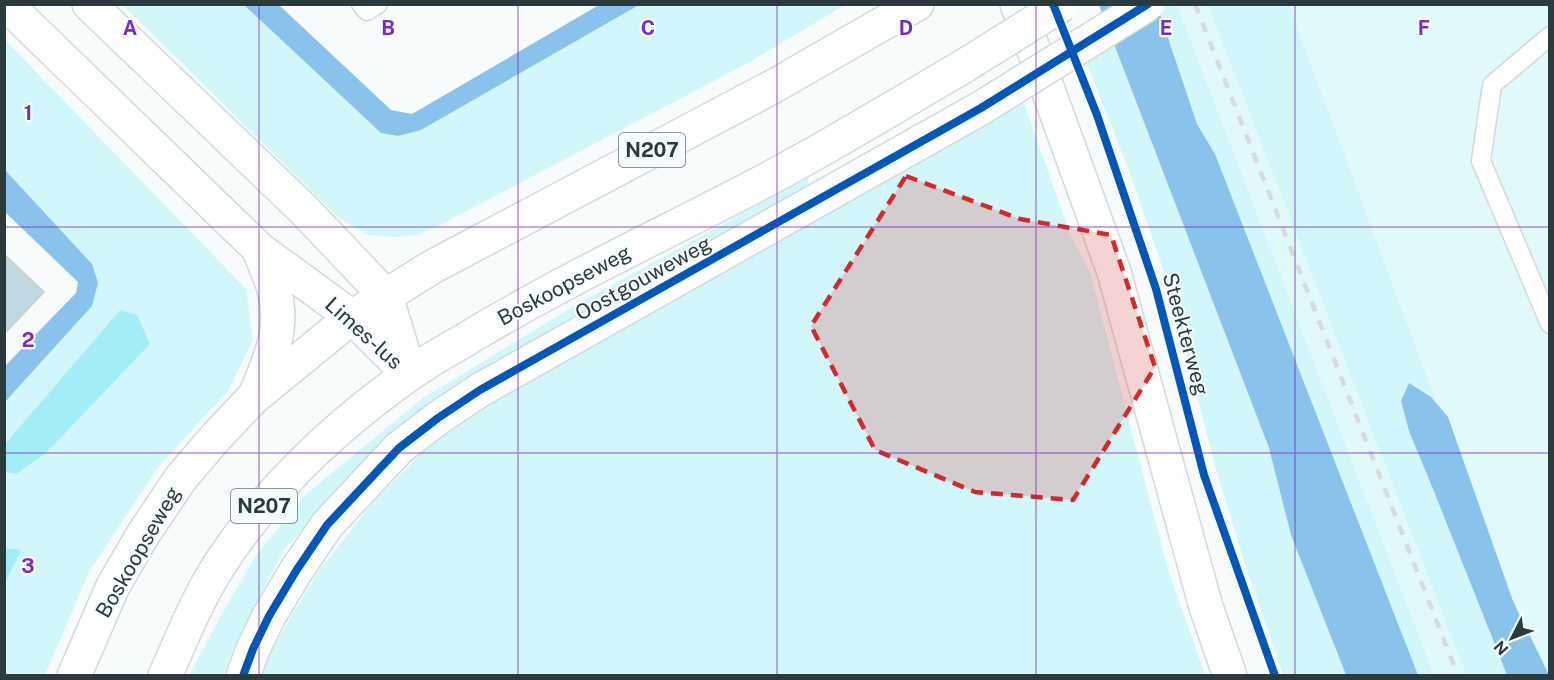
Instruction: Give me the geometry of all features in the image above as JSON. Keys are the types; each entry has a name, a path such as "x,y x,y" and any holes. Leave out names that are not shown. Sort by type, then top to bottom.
{"main road":[{"name":"Limes-lus","path":"6,4 259,249 352,317 410,374"},
{"name":"Limes-lus","path":"89,4 303,208 386,296 410,374"},
{"name":"Boskoopseweg","path":"74,675 113,586 160,507 181,478 253,398 352,317 432,267 774,86 917,4"},
{"path":"1017,4 1114,272 1206,607 1230,675"},
{"name":"Boskoopseweg","path":"165,675 203,593 219,565 263,506 296,470 350,419 410,374 503,317 719,205 853,132 1063,4"},
{"name":"Oostgouweweg","path":"243,675 269,616 327,525 399,448 422,430 480,390 981,108 1148,4"},
{"path":"253,398 272,355 279,320 274,290 259,249"}],"lane":[{"path":"361,4 368,11 378,4"},
{"path":"1550,36 1492,85 1481,161 1550,324"}],"highlighted area":[{"path":"906,176 1020,219 1111,235 1155,367 1073,500 975,492 875,450 811,326"}],"shaded area":[{"path":"123,5 244,5 381,133 398,136 421,130 639,5 845,5 750,62 444,223 418,235 396,237 368,235 339,218"},
{"path":"244,5 279,5 391,110 412,114 599,5 639,5 421,130 398,136 381,133"},
{"path":"1099,5 1157,5 1197,124 1215,154 1418,675 1346,675 1291,535 1269,448"},
{"path":"1168,5 1177,5 1434,675 1418,675 1215,154 1197,124 1159,10"},
{"path":"1177,5 1208,5 1466,675 1434,675"},
{"path":"1208,5 1289,5 1437,404 1431,397 1401,401 1409,431 1507,675 1466,675"},
{"path":"1289,5 1549,5 1549,675 1513,601 1448,417 1437,404"},
{"path":"5,40 246,289 253,340 228,391 159,466 89,572 45,675 5,675 4,583 20,550 5,548 5,472 16,474 120,310 5,444 5,402 92,306 41,209 5,170"},
{"path":"1112,40 1269,448 1291,535 1346,675 1283,675 1244,561 1215,466 1170,289 1132,179 1084,56"},
{"path":"1024,103 1071,237 1090,272 1168,570 1205,675 260,676 265,661 317,573 374,501 429,446 502,394"},
{"path":"5,170 92,264 98,283 92,306 5,402 5,366 76,293 78,282 5,212"},
{"path":"808,178 809,185 463,381 415,417 326,503 283,551 232,651 224,675 189,676 255,557 305,495 423,398 579,303"},
{"path":"120,310 137,315 150,344 46,453 16,474 5,472 5,444"},
{"path":"1409,383 1431,397 1448,417 1513,601 1549,675 1507,675 1409,431 1401,401"},
{"path":"4,548 21,550 5,583"}],"building":[{"path":"4,254 44,292 4,334"}],"railway":[{"path":"1195,4 1458,676"}],"cycle path":[{"name":"Steekterweg","path":"1053,4 1097,115 1156,289 1204,475 1275,676"},
{"path":"243,676 269,616 327,525 399,448 438,418 480,390 981,108 1148,4"}]}
